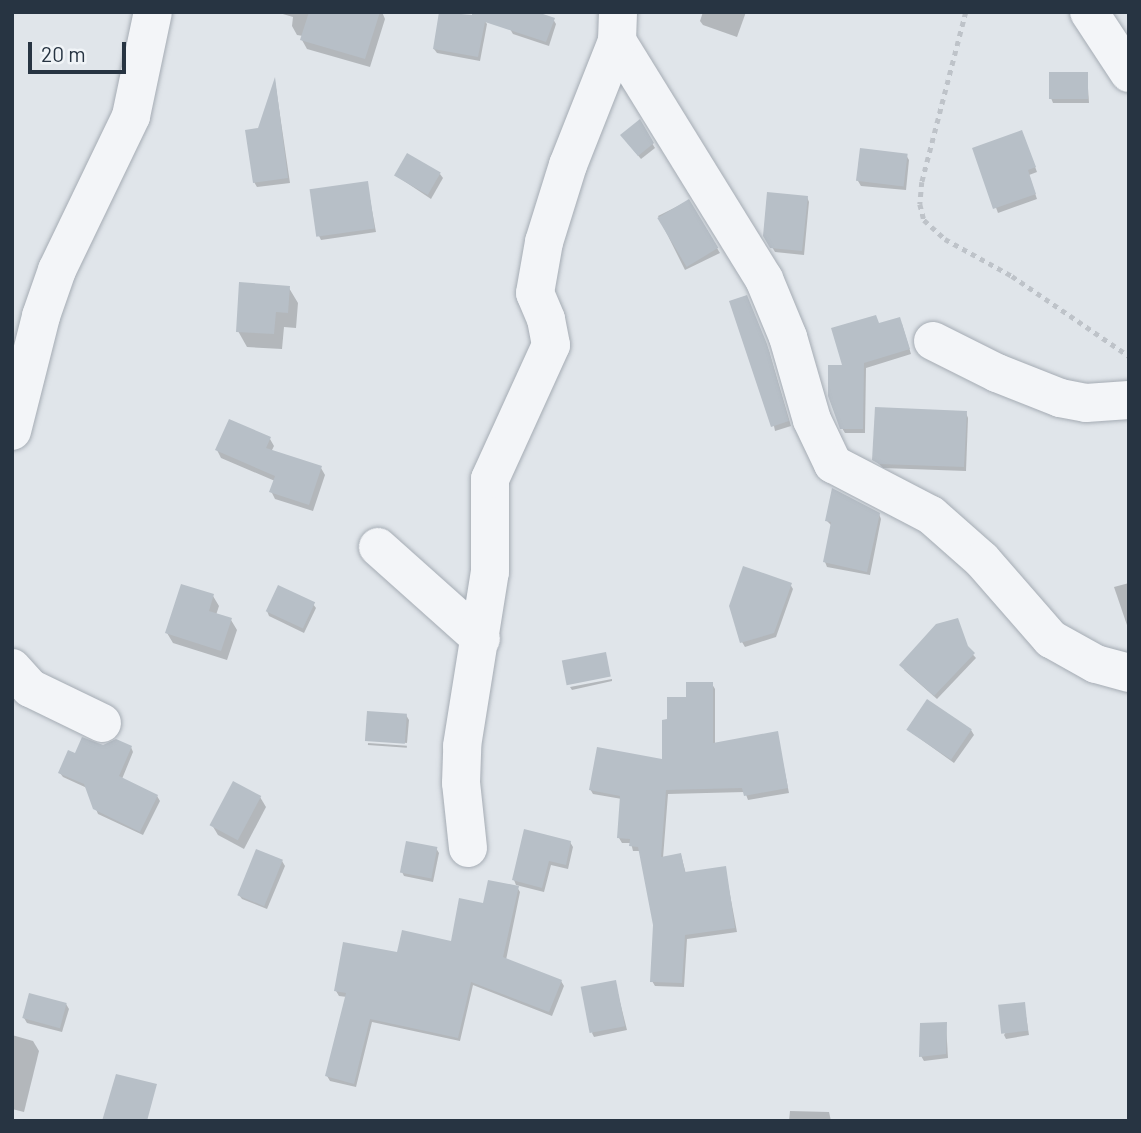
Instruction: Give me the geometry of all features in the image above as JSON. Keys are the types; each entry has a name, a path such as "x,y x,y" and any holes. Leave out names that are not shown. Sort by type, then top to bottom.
{"street":[{"path":"12,431 41,316 57,270 131,116 153,12"},
{"path":"1089,12 1129,73"},
{"path":"468,848 461,783 462,746 490,572 489,479 551,345 547,319 535,293 544,242 568,165 618,27"},
{"path":"618,27 764,279 788,337 815,427 833,464 839,470 905,499 941,523 982,560 1051,639 1096,664 1129,673"},
{"path":"933,341 997,373 1060,398 1086,403 1129,400"},
{"path":"378,547 481,639"},
{"path":"12,668 30,688 102,723"}],"path":[{"path":"966,12 922,182 920,204 924,220 945,239 1012,276 1129,356"}],"building":[{"path":"309,12 380,12 365,59 300,40"},
{"path":"439,12 472,15 472,12 537,12 555,18 546,42 485,22 478,57 433,49"},
{"path":"1049,72 1088,72 1088,99 1049,99"},
{"path":"275,77 288,178 253,183 245,130 258,128"},
{"path":"640,119 654,143 638,156 620,135"},
{"path":"1022,130 1036,167 1028,170 1036,194 993,209 972,148"},
{"path":"860,148 908,154 904,187 856,181"},
{"path":"407,153 441,172 428,195 394,176"},
{"path":"368,181 375,229 316,237 310,189"},
{"path":"767,192 808,196 802,251 770,248 763,236"},
{"path":"689,199 718,248 687,267 657,218"},
{"path":"239,282 290,286 288,313 276,312 274,334 236,332"},
{"path":"747,295 767,344 789,421 771,427 729,301"},
{"path":"876,315 879,323 900,317 910,349 864,363 863,429 840,429 828,396 828,365 842,365 831,328"},
{"path":"875,407 967,411 964,467 879,464 872,460"},
{"path":"229,419 271,437 266,448 322,466 309,505 269,492 275,476 215,450"},
{"path":"832,488 880,513 867,572 823,562 831,522 825,521"},
{"path":"743,566 792,583 774,633 740,643 729,606"},
{"path":"181,584 214,594 209,611 232,618 221,651 165,633"},
{"path":"278,585 315,602 303,629 266,611"},
{"path":"958,618 968,646 975,653 934,696 899,665 936,624"},
{"path":"606,652 611,677 567,685 562,661"},
{"path":"686,682 713,682 713,743 778,731 788,788 744,796 742,788 666,790 661,857 681,853 685,872 726,866 735,928 685,935 682,983 650,982 653,925 638,847 629,846 630,839 617,838 620,796 589,790 597,747 662,759 662,720 667,719 667,697 686,697"},
{"path":"927,699 972,729 951,760 906,730"},
{"path":"367,711 407,714 405,744 365,741"},
{"path":"82,737 103,745 116,739 132,746 119,776 158,795 140,832 93,809 84,784 58,773 68,750 75,753"},
{"path":"233,781 261,796 238,840 210,825"},
{"path":"524,829 571,841 566,865 549,861 542,888 512,880"},
{"path":"406,841 437,847 431,879 400,872"},
{"path":"256,849 283,860 264,906 237,895"},
{"path":"488,880 519,886 503,957 562,980 549,1012 471,982 458,1038 370,1019 354,1084 325,1076 346,993 334,991 343,942 397,952 402,930 451,941 459,898 483,903"},
{"path":"616,980 625,1026 590,1033 581,987"},
{"path":"29,993 67,1003 60,1028 22,1018"},
{"path":"1025,1002 1028,1031 1001,1034 998,1005"},
{"path":"947,1022 946,1054 919,1057 920,1023"},
{"path":"116,1074 157,1084 147,1121 102,1121"}]}
